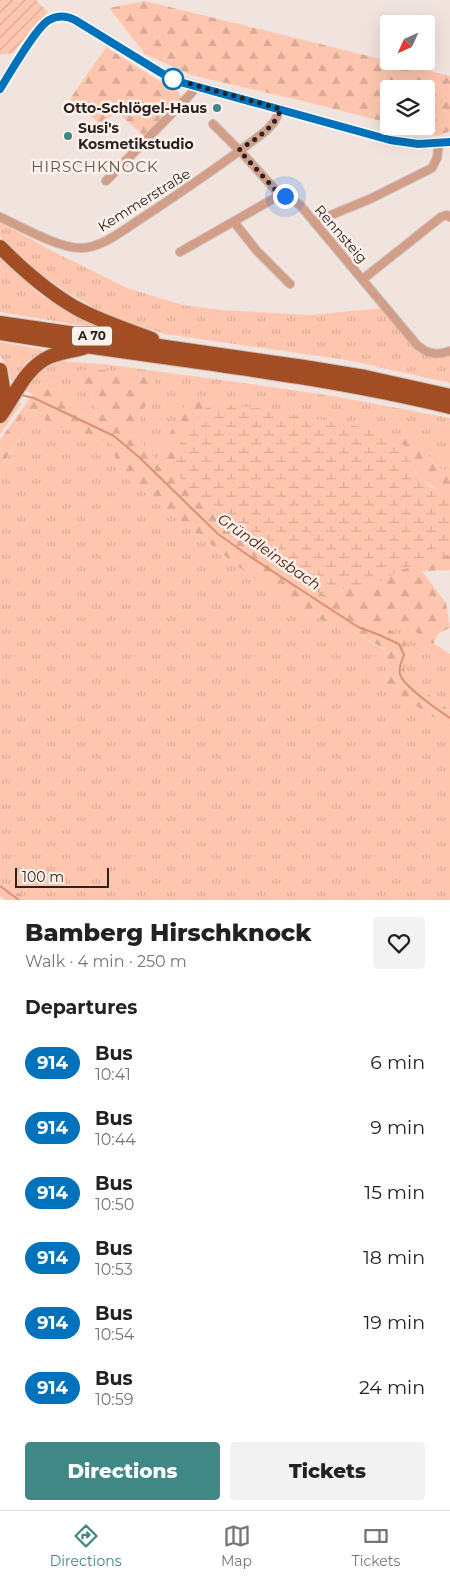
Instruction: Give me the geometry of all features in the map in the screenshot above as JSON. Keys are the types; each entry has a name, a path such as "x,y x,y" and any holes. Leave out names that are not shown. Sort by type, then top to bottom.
{"highway":[{"path":"0,248 39,283 77,308 115,325 184,349"},
{"name":"A 70","path":"0,323 184,349 365,378 450,396"},
{"name":"A 70","path":"0,333 304,378 450,406"},
{"path":"0,416 3,390 19,386 34,368 49,357 92,347"}],"street":[{"path":"0,89 37,32 45,23 65,16 75,20 173,79 390,140 418,144 450,142"},
{"path":"106,181 186,99 195,86"},
{"name":"Kemmerstraße","path":"0,217 59,244 75,248 91,247 104,241 182,192 267,130 281,109"},
{"name":"Rennsteig","path":"213,124 280,195 300,205 424,351 440,355 450,351"},
{"path":"314,222 370,200 432,168 437,158 439,143"},
{"path":"180,252 280,195"},
{"path":"363,278 441,217 447,215 450,217"},
{"path":"234,222 257,251 290,284"}],"green space":[{"path":"0,0 36,0 48,12 32,28 13,53 0,55"},
{"path":"145,1 380,59 380,70 426,70 450,76 450,131 437,136 433,135 435,135 435,80 380,80 380,121 191,75 145,54 109,8"},
{"path":"106,47 175,89 182,97 144,136 117,112 100,124 70,99"},
{"path":"0,222 60,255 127,288 183,305 221,310 309,315 384,308 434,357 450,354 450,383 347,360 165,334 125,322 96,309 65,291 36,270 0,237"},
{"path":"0,259 42,296 103,329 0,312"},
{"path":"0,342 44,350 27,362 12,382 7,367 0,356"},
{"path":"61,361 111,365 258,385 333,396 450,418 450,472 437,467 427,453 427,434 399,439 378,431 211,403 203,398 156,460 134,434 156,379 78,380 90,392 98,415 83,416 68,402 57,382 39,385 33,394 24,390 36,376"},
{"path":"78,370 105,370 156,379 134,434 156,460 190,395 203,398 211,403 196,418 180,478 237,536 327,596 347,587 378,583 403,569 450,553 450,570 422,571 446,603 450,628 439,633 433,644 390,615 383,626 404,638 410,656 404,668 410,679 450,711 450,728 387,687 385,649 354,632 341,630 292,604 245,572 119,471 111,443 56,426 27,410 16,425 24,432 0,468 0,440 39,385 57,382 68,402 83,416 98,415 90,392 78,380"},
{"path":"17,400 21,404 0,434 0,425"},
{"path":"211,403 258,408 356,426 378,431 399,439 407,449 415,472 430,487 450,492 450,553 403,569 378,583 347,587 327,596 302,584 237,536 180,478 174,453 196,418"},
{"path":"27,410 56,426 112,443 119,471 245,572 292,604 341,630 354,632 385,650 387,687 450,728 450,900 29,900 0,881 0,468 24,433 16,425"},
{"path":"427,434 430,458 437,466 450,472 450,492 430,485 420,477 412,466 406,449 399,439"},
{"path":"389,614 450,654 450,711 410,679 382,626"},
{"path":"0,881 29,900 6,900 0,896"}],"waterway":[{"name":"Gründleinsbach","path":"21,395 34,398 114,436 140,458 218,534 358,627 399,644 404,655 400,664 402,679 407,685 450,718"},
{"path":"0,886 19,900"}],"bus line":[{"name":"914","path":"0,89 37,32 45,23 50,19 65,16 75,20 163,74 180,82 390,140 418,144 450,142"}],"place":[{"name":"Otto-Schlögel-Haus","path":"217,108"},
{"name":"Susi's Kosmetikstudio","path":"68,136"}],"district":[{"name":"HIRSCHKNOCK","path":"95,167"}],"route":[{"path":"173,79 281,109 267,130 239,150 280,195 285,196"}]}
